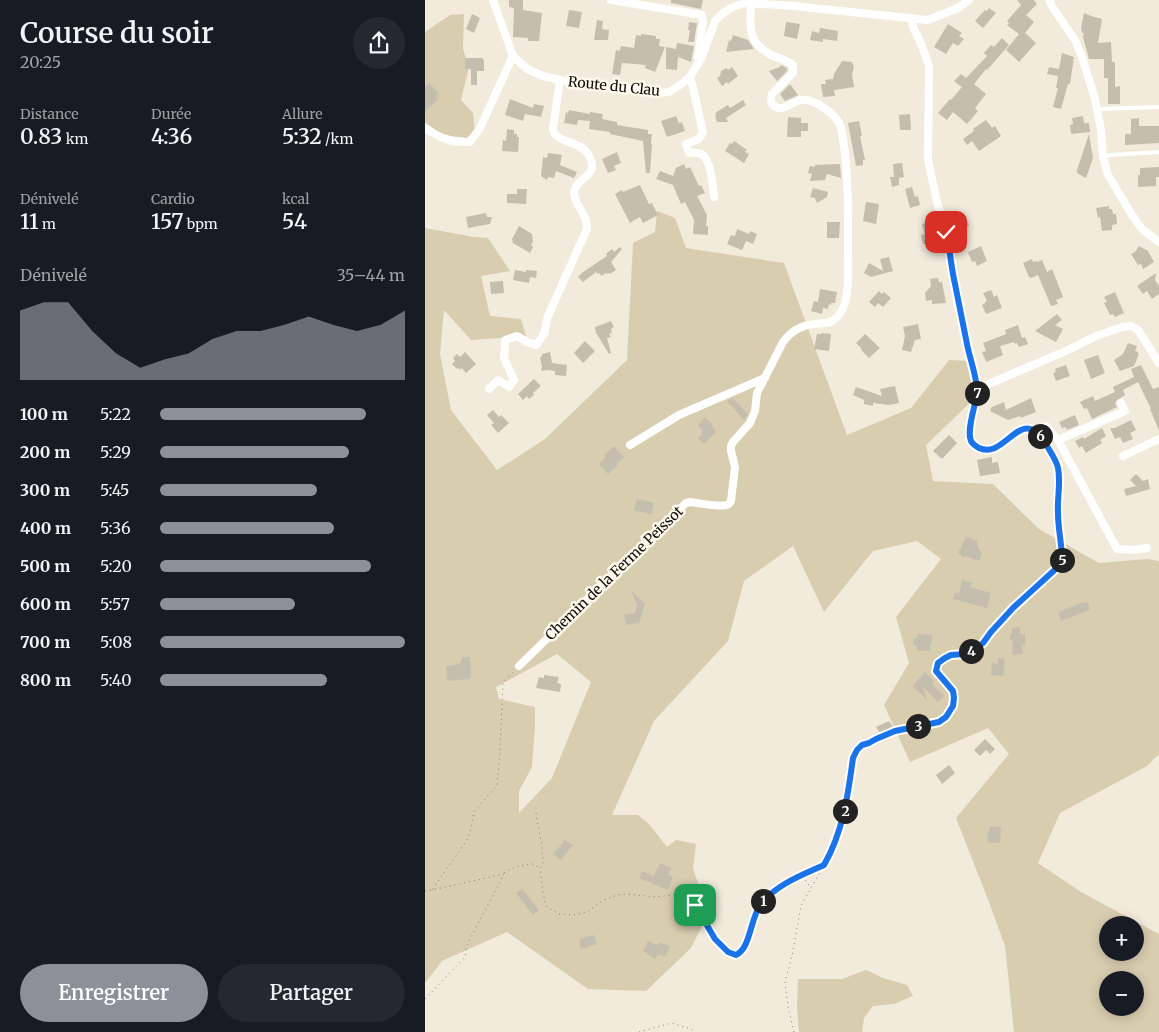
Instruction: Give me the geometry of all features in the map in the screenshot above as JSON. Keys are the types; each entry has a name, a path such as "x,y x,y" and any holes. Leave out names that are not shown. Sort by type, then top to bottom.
{"street":[{"path":"425,128 447,139 457,142 470,142 480,128 513,56 493,0"},
{"path":"611,0 702,15 703,22 697,65"},
{"name":"Route du Clau","path":"513,56 527,69 543,76 653,93 669,92 689,77 701,59 715,21 723,13 745,3 928,20 958,8 969,0"},
{"path":"1049,0 1075,40 1082,57 1097,109 1103,157 1108,175 1142,229 1159,242"},
{"name":"Chemin de la Ferme Peissot","path":"519,666 686,503 720,506 729,504 735,467 731,446 750,423 755,411 757,393 783,342 788,335 799,327 834,320 847,299 847,168 839,122 833,115 807,101 801,100 780,109 774,107 771,103 772,94 793,73 793,65 788,61 771,55 761,48 753,38 750,28 751,3"},
{"path":"911,19 929,66 928,160 946,232 977,389 969,434 971,440 975,446 991,450 999,447 1022,430 1033,430 1046,426 1058,440 1117,549 1135,550 1147,548"},
{"path":"689,77 703,132 699,139 686,144 689,153 701,153 707,158 714,197"},
{"path":"489,389 498,380 509,387 513,380 504,358 505,340 517,336 536,345 544,334 548,316 587,229 586,220 575,199 574,191 578,184 590,173 592,167 589,154 583,147 557,136 553,132 561,80"},
{"path":"977,389 1096,336 1122,327 1131,326 1138,330 1159,363"},
{"path":"630,445 679,415 765,378"},
{"path":"1058,440 1125,411 1121,403"},
{"path":"909,728 939,722 946,717 953,706 953,691 936,671 938,663 951,655 965,654 974,650 983,643 1013,608 1059,566 1062,560 1058,514 1058,467 1041,437 1033,430"},
{"path":"1123,456 1159,439"}],"lane":[{"path":"1097,109 1159,107"},
{"path":"1103,157 1159,152"}],"path":[{"path":"432,890 469,837 474,812 497,785 503,684 519,666"},
{"path":"794,1032 785,982 801,906 839,834 845,810 853,758 862,745 895,731 909,728"},
{"path":"536,813 542,847 543,863 540,869 546,906 559,914 574,915 587,912 602,901 617,895 656,897 688,894 715,939 728,952 736,955 741,953 745,947 751,925 760,905 779,888 797,877 824,865"},
{"path":"425,999 465,957 467,945 504,874 512,867 524,865 533,864 540,869"},
{"path":"425,891 504,874"},
{"path":"797,877 803,877 811,888"},
{"path":"639,1032 672,1022 691,1029 693,1032"}],"shaded area":[{"path":"464,14 463,49 469,67 461,100 473,113 475,132 466,138 442,135 425,122 425,32 450,15"},
{"path":"657,211 675,218 686,248 784,263 847,435 911,408 949,360 970,361 974,399 926,445 933,481 993,484 1039,529 1099,563 1147,559 1159,561 1159,754 1147,766 1060,813 1038,863 1081,892 1126,916 1099,916 1099,961 1144,961 1144,926 1159,934 1159,1032 1014,1032 1005,946 956,818 1009,754 988,728 910,762 884,705 909,663 896,617 941,559 917,541 873,551 824,612 793,546 744,581 728,641 654,721 612,815 638,815 649,824 667,847 676,840 696,844 693,868 708,914 691,948 646,991 588,989 507,932 442,961 425,983 425,228 488,238 510,271 481,276 490,316 521,319 526,336 471,340 444,310 440,354 451,410 497,470 545,439 627,360 633,243 655,232","holes":["557,654 591,682 552,778 519,813 519,791 532,767 535,707 499,699 496,687"]},
{"path":"866,970 883,978 907,985 913,996 894,1004 873,1006 864,1018 862,1032 799,1032 797,1009 798,979 842,979"}],"building":[{"path":"509,0 523,0 523,10 542,13 539,41 528,41 528,38 513,37 514,8 509,7"},
{"path":"671,0 703,0 701,9 671,3"},
{"path":"1017,0 1034,0 1037,4 1026,15 1034,22 1025,33 1036,43 1019,62 1006,50 1019,34 1007,25 1009,23 1007,21 1021,5"},
{"path":"989,8 996,13 983,28 975,21"},
{"path":"569,10 582,12 579,28 566,26"},
{"path":"1084,13 1102,19 1098,43 1111,42 1112,62 1115,62 1115,87 1120,86 1120,104 1108,104 1108,78 1104,78 1104,59 1089,59 1083,37 1084,33 1082,33 1081,28"},
{"path":"472,14 480,18 474,33 466,29"},
{"path":"597,20 603,21 602,29 609,30 608,40 594,40"},
{"path":"689,22 697,23 694,42 688,42"},
{"path":"786,22 800,24 797,39 784,36"},
{"path":"948,24 962,33 959,36 964,39 958,46 953,43 946,54 934,47"},
{"path":"820,28 838,31 837,41 823,39 823,42 810,40 812,31 819,33"},
{"path":"641,34 656,36 656,39 660,39 659,46 665,47 655,72 645,68 646,65 622,63 620,75 612,74 616,50 620,51 621,46 634,48 636,35 641,36"},
{"path":"733,35 748,40 754,49 726,52 729,40 731,41"},
{"path":"1002,38 1009,45 974,84 986,94 975,108 978,111 967,124 953,112 947,120 938,113 962,87 954,81 961,74 966,78 987,56 984,53 991,45 994,47"},
{"path":"677,43 694,46 691,62 678,57 677,70 666,69 666,47 676,49"},
{"path":"1062,53 1074,57 1070,84 1068,84 1061,109 1053,107 1058,88 1056,88 1058,76 1047,74 1049,67 1059,69"},
{"path":"465,58 483,58 484,60 484,71 477,71 477,85 471,85 471,69 465,69"},
{"path":"842,61 852,62 854,67 852,74 854,87 834,90 835,96 823,97 821,84 826,84 825,80 833,79"},
{"path":"781,65 787,68 787,71 777,81 769,71"},
{"path":"732,67 738,76 722,86 717,78 720,76 721,71"},
{"path":"429,83 439,93 436,97 438,99 425,112 425,87"},
{"path":"790,84 798,95 785,101 780,94"},
{"path":"510,99 533,108 534,104 544,106 541,117 525,114 523,121 505,115"},
{"path":"743,100 746,105 726,118 728,122 717,122 715,115 717,114 715,113 728,105 730,108"},
{"path":"569,110 590,114 590,112 603,114 602,119 617,122 617,125 648,130 648,134 652,134 650,173 646,173 643,141 610,134 610,132 589,129 590,121 578,120 577,125 564,123 566,112 568,113"},
{"path":"910,114 911,130 900,130 899,115"},
{"path":"676,116 679,123 682,122 685,131 667,137 661,121"},
{"path":"1083,116 1084,123 1089,123 1090,132 1071,134 1070,125 1073,124 1072,118"},
{"path":"788,117 801,118 801,123 808,123 808,131 801,131 801,137 787,137"},
{"path":"1139,118 1139,126 1159,126 1159,143 1125,145 1125,134 1131,134 1131,119"},
{"path":"986,120 992,128 995,126 1001,136 979,151 972,141 967,145 963,139"},
{"path":"859,121 865,160 863,160 863,165 856,166 848,123"},
{"path":"507,129 514,130 514,134 517,134 517,137 519,137 518,152 502,151 503,140 506,141"},
{"path":"1089,134 1093,158 1086,178 1077,173 1077,170"},
{"path":"734,141 747,150 745,152 749,154 744,163 725,151 730,143 732,144"},
{"path":"617,152 621,163 614,166 616,170 608,173 602,159"},
{"path":"548,153 562,155 560,165 577,172 574,178 556,171 554,178 548,177 547,180 541,176 543,157 547,158"},
{"path":"902,163 904,177 899,178 899,185 892,187 890,177 894,177 893,164"},
{"path":"684,164 686,169 690,167 699,186 701,185 705,193 697,196 707,215 706,226 708,226 708,235 693,234 694,220 685,202 681,204 673,185 656,179 660,171 673,176 676,168"},
{"path":"840,164 841,178 827,174 825,180 810,181 812,174 808,173 810,166"},
{"path":"1159,167 1159,177 1156,177 1156,186 1138,187 1140,168"},
{"path":"640,185 649,204 652,203 658,215 643,223 640,217 630,223 615,194"},
{"path":"912,187 915,197 918,196 920,205 910,208 905,189"},
{"path":"813,188 828,192 827,197 817,203 815,198 810,197"},
{"path":"517,189 527,189 526,204 507,203 507,194 517,194"},
{"path":"866,202 879,204 876,224 863,221"},
{"path":"1109,206 1113,214 1116,214 1117,224 1112,225 1112,230 1102,231 1100,217 1098,218 1096,208"},
{"path":"486,213 487,217 492,217 490,224 468,228 466,217"},
{"path":"966,216 969,226 963,229 964,233 958,235 953,221"},
{"path":"827,222 840,222 839,238 827,238"},
{"path":"929,222 934,242 923,244 921,235 925,234 922,224"},
{"path":"519,226 532,234 533,242 531,245 533,247 530,253 513,243 512,239"},
{"path":"737,229 749,234 750,231 757,234 753,244 746,241 742,250 727,244 731,235 735,236"},
{"path":"981,246 987,261 977,266 975,261 972,262 968,252"},
{"path":"1139,246 1148,251 1154,262 1143,269 1141,264 1138,265 1131,254"},
{"path":"620,247 622,249 611,262 616,270 601,276 600,273 596,272 583,282 578,277 607,256 606,254 612,249 614,252"},
{"path":"889,257 893,271 871,277 864,273 869,263 883,271 880,259"},
{"path":"1032,259 1033,262 1042,260 1047,272 1052,269 1063,297 1056,300 1058,304 1051,306 1038,275 1029,277 1023,263"},
{"path":"515,270 537,271 536,278 530,277 529,283 513,280"},
{"path":"1156,273 1155,280 1159,286 1159,294 1152,299 1147,291 1143,294 1137,286"},
{"path":"938,278 939,282 942,282 946,303 932,304 932,300 926,301 925,293 931,286 930,279"},
{"path":"503,281 504,293 491,294 490,282"},
{"path":"820,289 837,292 835,303 829,304 828,309 823,308 822,314 811,311 814,301 818,302"},
{"path":"991,290 994,297 997,295 1002,308 986,314 982,305 987,301 983,293"},
{"path":"879,291 882,294 884,292 891,298 883,307 878,303 875,307 869,302"},
{"path":"1115,292 1124,313 1115,317 1113,314 1110,315 1104,303 1107,302 1104,297"},
{"path":"1057,314 1062,320 1055,325 1063,329 1056,342 1035,331"},
{"path":"611,321 614,327 611,329 612,333 609,334 611,337 607,338 611,353 609,354 596,334 595,327"},
{"path":"918,324 921,339 915,340 911,352 902,350 905,336 903,327"},
{"path":"1018,325 1022,338 1025,337 1028,344 1019,347 1014,342 1000,346 1003,355 986,362 982,352 986,351 983,343 1006,334 1005,330"},
{"path":"817,334 831,334 829,351 814,349"},
{"path":"865,334 880,348 869,358 856,343"},
{"path":"585,341 595,351 583,363 574,353"},
{"path":"1128,343 1137,346 1135,351 1139,354 1134,366 1120,371 1114,360 1123,354"},
{"path":"465,352 476,364 466,373 462,368 460,370 457,369 452,364 455,361 453,358 457,354 460,357"},
{"path":"550,352 552,363 567,365 566,376 555,375 555,371 541,371 540,357 542,354"},
{"path":"1098,355 1105,373 1091,379 1084,360"},
{"path":"1066,365 1070,376 1056,381 1053,373 1056,372 1055,369"},
{"path":"1141,365 1153,389 1159,387 1159,431 1138,382 1123,390 1125,395 1115,403 1117,407 1092,419 1087,408 1084,409 1080,402 1093,396 1095,401 1115,392 1113,387 1134,377 1131,369"},
{"path":"534,379 541,386 529,399 527,396 523,400 518,394"},
{"path":"895,386 899,403 889,405 873,403 873,406 864,404 864,400 853,395 856,387 882,396 880,389"},
{"path":"733,398 748,414 744,420 727,401"},
{"path":"1031,398 1036,412 1021,418 1020,416 1008,420 990,411 992,407 1004,402 1006,410"},
{"path":"493,410 499,417 501,415 509,423 498,433 491,425 494,423 487,415"},
{"path":"1075,415 1079,425 1067,430 1065,427 1062,428 1059,422"},
{"path":"705,417 713,425 716,432 704,444 698,438 703,431 698,426"},
{"path":"1131,420 1136,430 1130,433 1133,439 1123,443 1120,437 1115,439 1110,428 1115,428"},
{"path":"1102,428 1106,436 1100,440 1102,443 1086,453 1082,446 1079,448 1075,441 1083,437 1084,439"},
{"path":"949,435 957,443 942,459 933,451"},
{"path":"614,446 624,457 608,474 599,464 606,457 604,455"},
{"path":"992,457 992,463 998,462 1000,473 980,476 977,460"},
{"path":"1136,474 1143,481 1148,479 1150,489 1126,496 1124,489 1136,486 1130,480"},
{"path":"637,499 654,503 651,514 634,510"},
{"path":"966,537 978,541 977,544 982,552 979,561 965,556 964,558 958,553"},
{"path":"962,580 972,583 970,587 991,593 987,608 953,599 955,593 959,594"},
{"path":"631,590 645,604 639,623 626,625 624,615 635,613 637,605"},
{"path":"1088,602 1090,610 1061,621 1058,612"},
{"path":"1020,627 1020,634 1025,634 1025,645 1022,645 1023,654 1013,655 1010,634 1012,634 1012,628"},
{"path":"918,634 932,635 930,651 917,650 917,646 913,645 914,638 917,638"},
{"path":"462,657 470,657 471,676 469,679 447,681 446,666 460,664"},
{"path":"998,658 1005,659 1003,676 991,675 992,663 998,664"},
{"path":"925,672 934,681 932,683 934,686 944,696 938,702 923,687 927,700 913,686"},
{"path":"544,675 559,677 557,683 561,684 560,692 536,688 539,677 544,678"},
{"path":"889,721 894,728 881,735 876,727"},
{"path":"985,739 995,749 990,754 986,750 980,756 974,750"},
{"path":"949,765 955,773 942,784 936,775"},
{"path":"990,826 1001,827 1000,843 987,842"},
{"path":"565,840 573,845 561,860 553,854"},
{"path":"660,863 671,868 668,875 673,877 668,890 639,878 642,871 654,876"},
{"path":"522,889 539,910 533,915 516,893"},
{"path":"594,935 597,944 581,949 579,939"},
{"path":"648,941 658,945 660,942 670,947 665,957 658,954 655,959 643,951"}],"route":[{"path":"695,905 715,939 728,952 736,955 741,953 745,947 751,925 760,905 779,888 797,877 824,865 839,834 845,810 853,758 857,750 862,745 895,731 939,722 946,717 953,706 953,691 936,671 938,663 951,655 965,654 983,643 1013,608 1059,566 1062,560 1058,514 1058,467 1041,437 1033,430 1022,430 999,447 991,450 975,446 971,440 969,434 977,389 946,232"}]}
